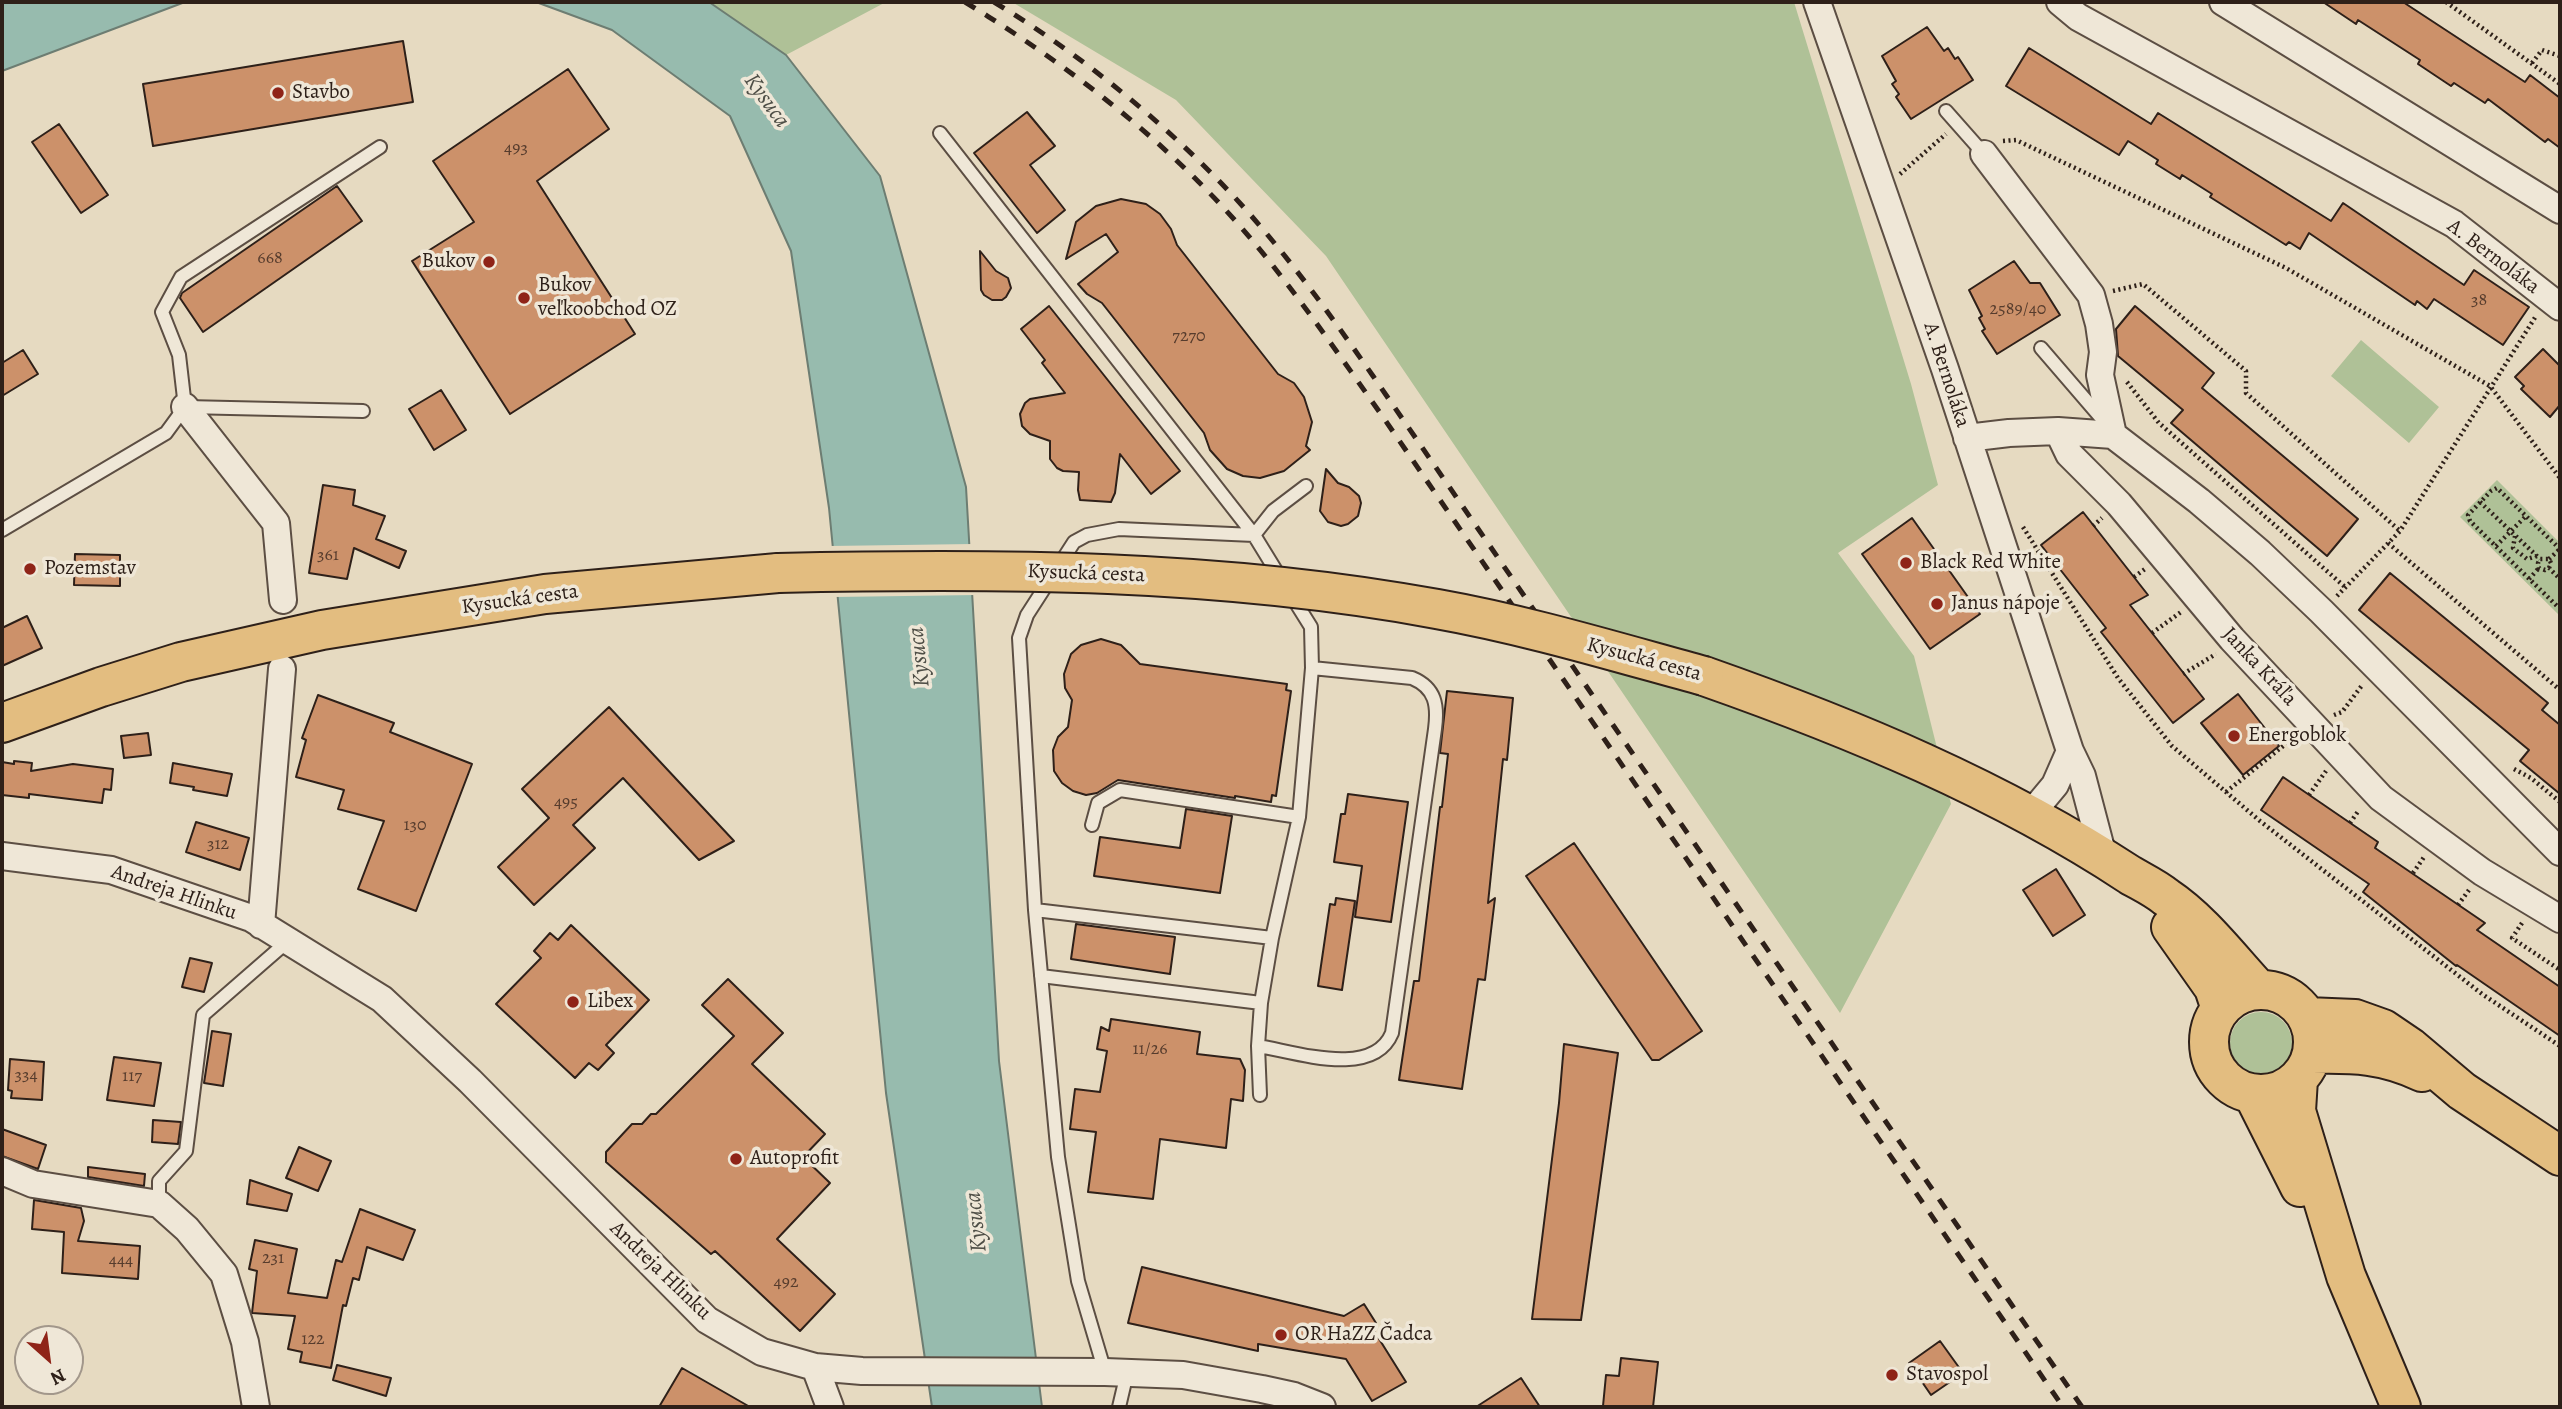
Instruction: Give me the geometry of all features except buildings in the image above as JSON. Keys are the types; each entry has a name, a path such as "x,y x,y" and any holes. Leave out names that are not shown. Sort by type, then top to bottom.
{"main road":[{"name":"Kysucká cesta","path":"2,723 181,662 322,630 544,594 778,573 896,571 1067,573 1218,580 1330,592 1438,609 1599,647 1704,676 1866,737 2030,815 2167,897 2196,922 2259,990 2287,997 2298,1005 2306,1050"},
{"name":"Kysucká cesta","path":"2117,866 2201,966 2214,988 2221,1009"},
{"path":"2259,990 2238,996 2221,1009 2209,1038 2213,1061 2225,1080 2238,1089 2253,1094 2270,1094 2286,1088 2306,1050 2355,1019 2383,1029 2412,1048 2462,1090 2560,1156"},
{"path":"2306,1050 2296,1111 2346,1276"},
{"path":"2253,1094 2346,1276 2401,1407"}],"street":[{"name":"A. Bernoláka","path":"1817,2 1883,189 2070,751 2117,866"},
{"name":"A. Bernoláka","path":"2060,2 2078,17 2454,224 2554,303"},
{"path":"2223,2 2560,210"},
{"path":"1984,154 2091,295 2103,352 2100,375 2113,435"},
{"path":"185,407 276,523 283,600"},
{"path":"1967,438 2058,431 2113,435 2209,510 2321,611 2560,852"},
{"name":"Janka Kráľa","path":"2058,431 2069,454 2119,504 2235,643 2381,798 2482,872 2560,919"},
{"name":"Andreja Hlinku","path":"261,925 282,669"},
{"path":"2030,815 2055,785 2070,751"},
{"name":"Andreja Hlinku","path":"2,856 111,870 251,919 383,999 470,1081 707,1320 762,1352 815,1367 862,1371 1116,1372 1222,1380 1294,1396 1322,1407"},
{"path":"2,1171 33,1184 159,1204 187,1229 224,1274 245,1342 256,1407"},
{"path":"815,1367 830,1407"}],"lane":[{"path":"1946,111 1984,154"},
{"path":"940,133 1254,535 1311,627 1312,668 1299,817 1272,938 1261,1003 1258,1046 1260,1095"},
{"path":"2,530 166,433 185,407 179,355 162,312 181,277 380,147"},
{"path":"2041,348 2095,409 2113,435"},
{"path":"185,407 363,411"},
{"path":"1254,535 1273,511 1306,485"},
{"path":"1119,1407 1116,1372 1078,1280 1058,1157 1035,910 1019,638 1027,615 1074,542 1087,535 1119,529 1254,535"},
{"path":"1258,1046 1341,1060 1360,1059 1371,1055 1388,1042 1392,1033 1436,706 1424,683 1412,678 1312,668"},
{"path":"1092,825 1098,803 1120,790 1299,817"},
{"path":"1035,910 1272,938"},
{"path":"159,1204 159,1181 186,1151 203,1015 288,942"},
{"path":"1041,976 1261,1003"}],"path":[{"path":"2446,2 2560,84"},
{"path":"2532,63 2542,50 2560,56"},
{"path":"1883,189 1958,125"},
{"path":"1984,154 1995,141 2016,140 2286,268 2490,386 2560,478"},
{"path":"2091,295 2143,284 2246,371 2246,393 2400,531"},
{"path":"2321,611 2400,531 2490,386 2554,303"},
{"path":"2103,352 2159,423 2345,587"},
{"path":"2549,559 2560,549 2497,488 2470,513 2469,518 2560,607"},
{"path":"2480,502 2538,557 2539,568 2529,579"},
{"path":"2496,546 2513,533 2526,516"},
{"path":"2020,524 2029,533 2118,678 2172,746 2226,792 2482,994 2560,1046"},
{"path":"2513,533 2513,548 2523,558 2549,559"},
{"path":"2388,543 2560,690"},
{"path":"2549,559 2549,568"},
{"path":"2539,568 2549,568"},
{"path":"2549,568 2560,579"},
{"path":"2152,633 2199,600"},
{"path":"2183,674 2235,643"},
{"path":"2226,792 2311,723 2342,712 2377,667"},
{"path":"2512,938 2560,970"}],"green space":[{"path":"709,2 886,2 786,55"},
{"path":"1012,2 1794,2 1911,384 1938,485 1838,553 1914,656 1951,804 1840,1013 1326,256 1176,100"},
{"path":"2361,340 2439,407 2409,443 2331,376"},
{"path":"2497,480 2560,543 2560,616 2460,517"},
{"path":"2255,1012 2267,1012 2283,1021 2290,1031 2290,1055 2283,1065 2267,1074 2255,1074 2244,1069 2235,1060 2230,1049 2230,1037 2235,1026 2244,1017"}],"water":[{"path":"2,2 185,2 2,71"},
{"name":"Kysuca","path":"536,2 709,2 786,55 880,176 966,487 999,1061 1042,1407 932,1407 886,1093 829,508 791,251 730,116 612,30"}],"pier":[{"path":"973,544 976,595 834,597 829,546"}],"railway":[{"path":"965,2 1076,76 1145,132 1210,193 1278,272 1383,417 2063,1407"},
{"path":"994,2 1056,42 1170,133 1243,206 1302,277 1373,376 2082,1407"}],"place":[{"name":"Stavbo","path":"278,93"},
{"name":"Bukov","path":"489,262"},
{"name":"Bukov veľkoobchod OZ","path":"524,298"},
{"name":"Black Red White","path":"1906,563"},
{"name":"Pozemstav","path":"30,569"},
{"name":"Janus nápoje","path":"1937,604"},
{"name":"Energoblok","path":"2234,736"},
{"name":"Libex","path":"573,1002"},
{"name":"Autoprofit","path":"736,1159"},
{"name":"OR HaZZ Čadca","path":"1281,1335"},
{"name":"Stavospol","path":"1892,1375"}]}
